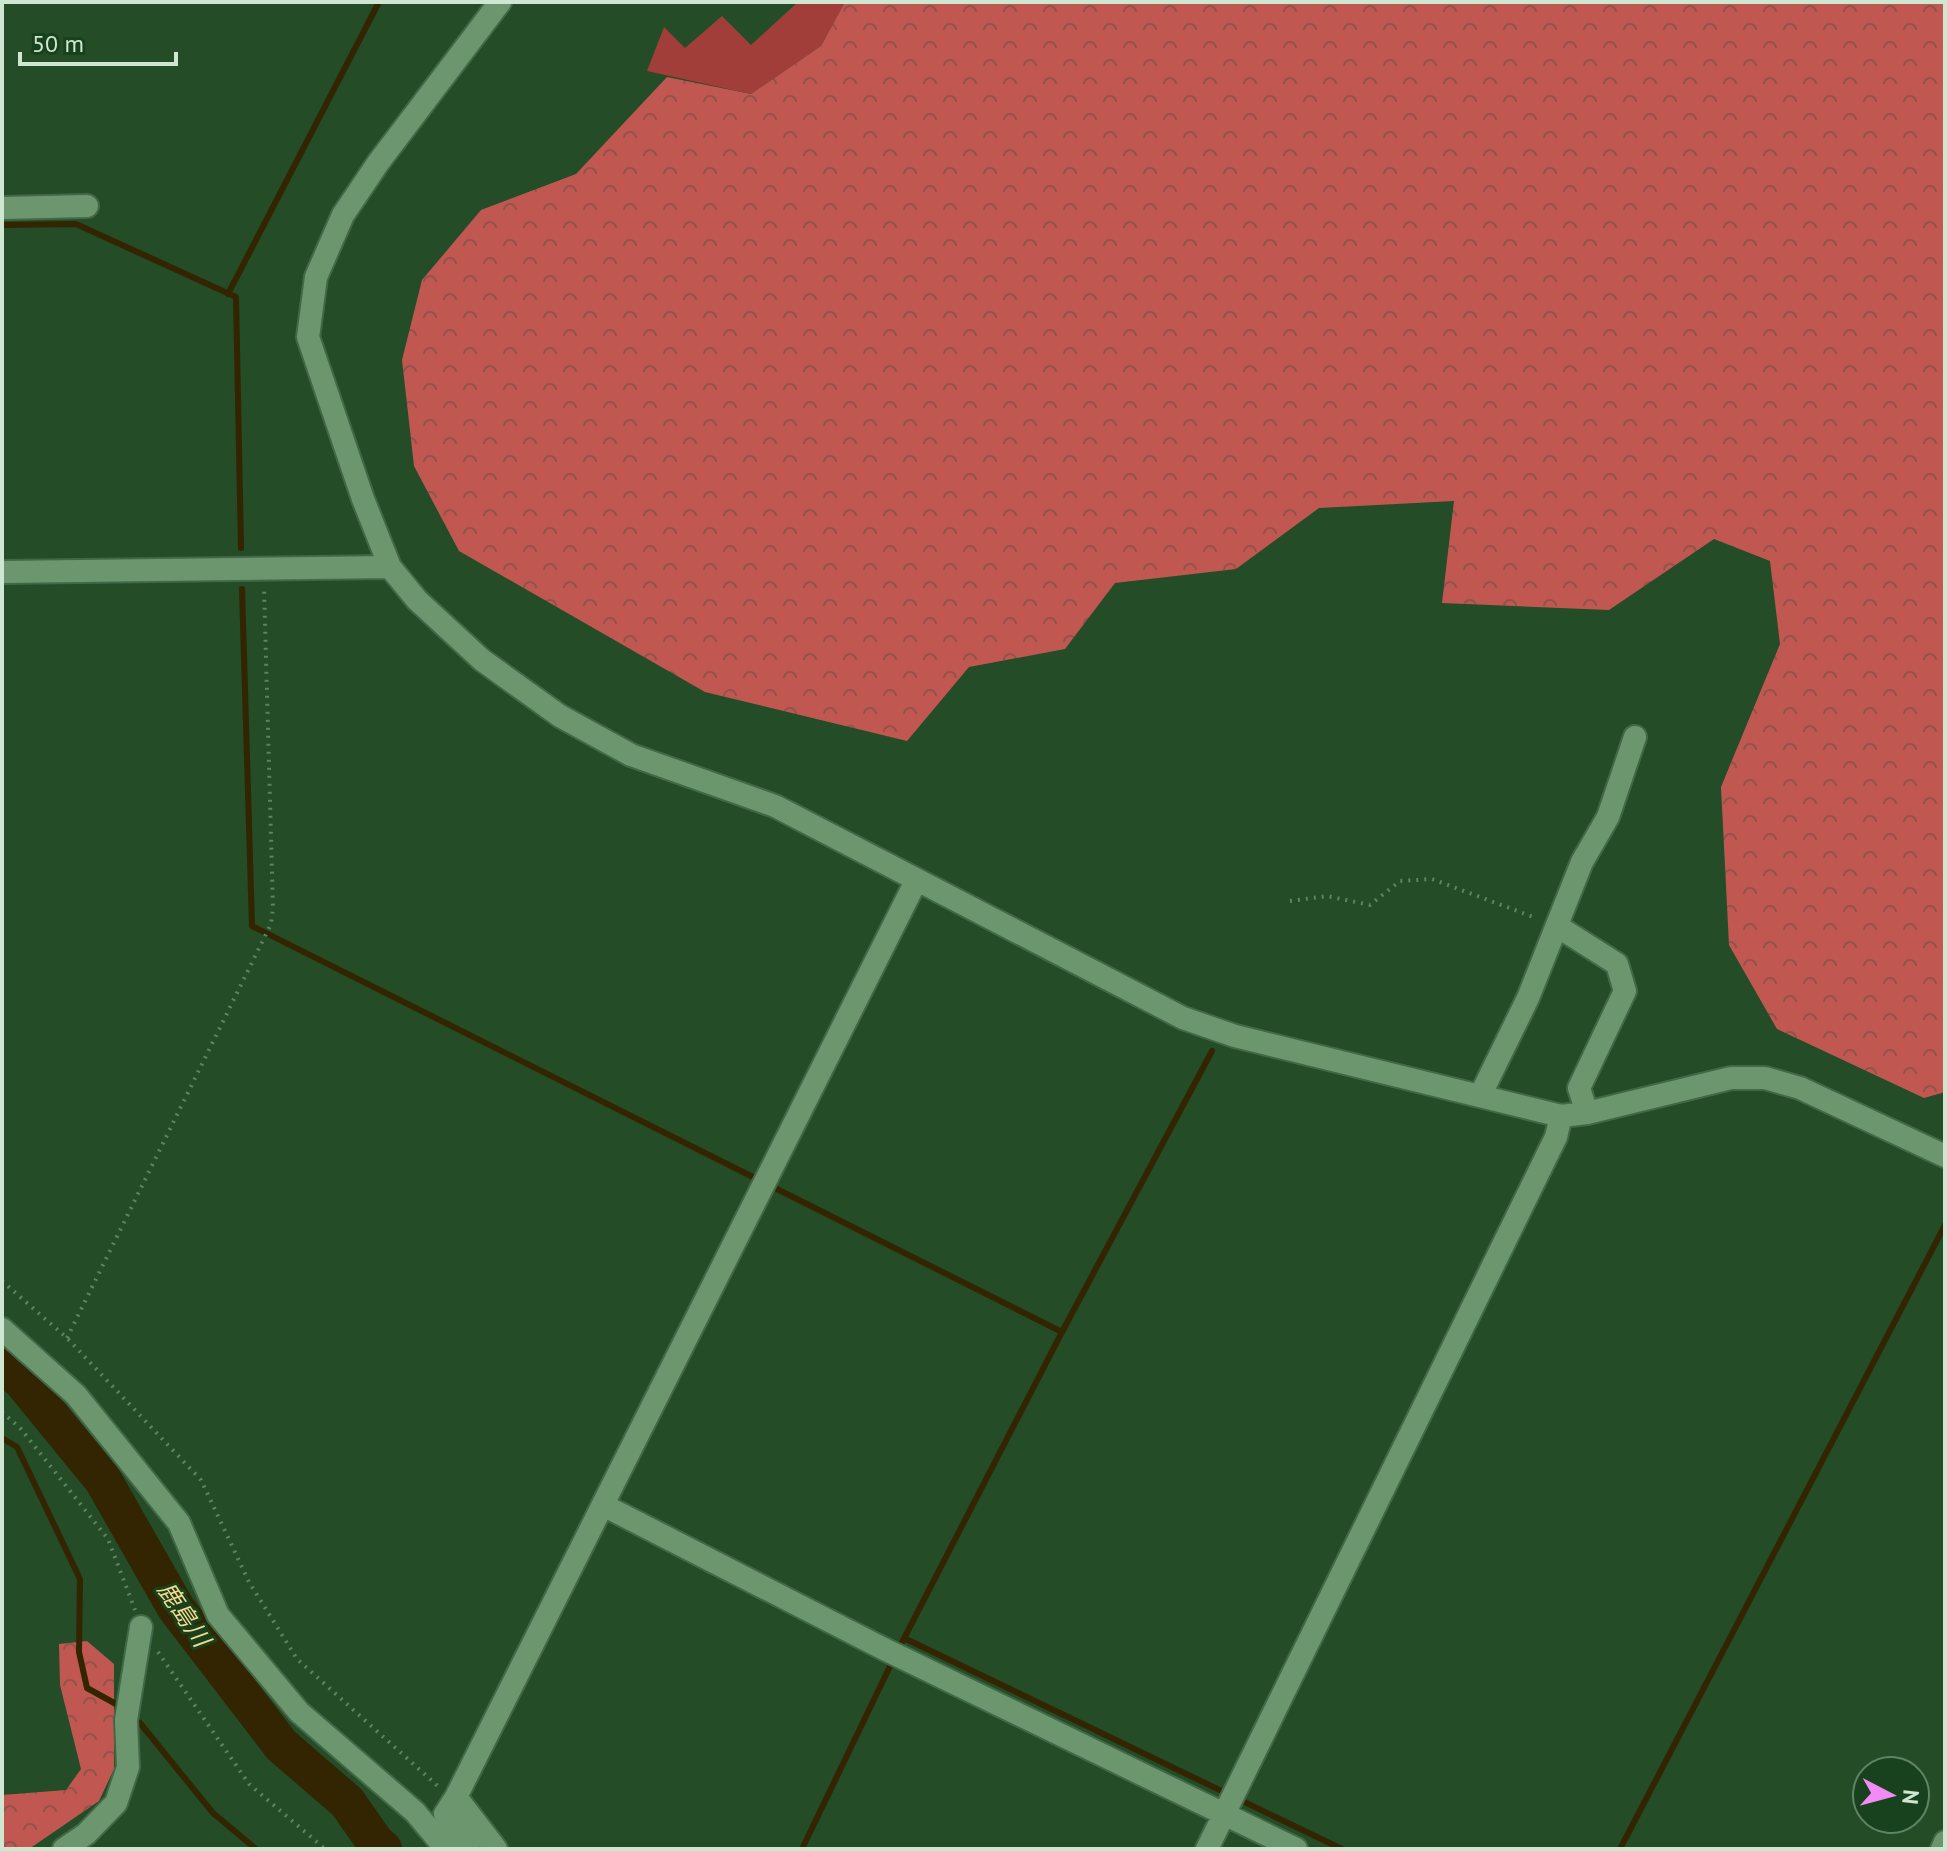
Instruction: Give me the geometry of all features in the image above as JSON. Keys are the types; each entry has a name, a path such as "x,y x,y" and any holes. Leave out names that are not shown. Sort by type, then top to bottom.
{"street":[{"path":"500,2 378,163 343,215 316,277 308,337 363,499 390,567 417,600 482,660 560,716 631,755 775,806 1183,1018 1235,1036 1561,1116 1587,1113 1731,1078 1765,1078 1800,1088 1945,1156"},
{"path":"2,208 87,206"},
{"path":"2,572 390,567"},
{"path":"1480,1096 1528,998 1582,862 1608,817 1635,737"},
{"path":"469,1849 445,1814 916,881"},
{"path":"1557,926 1617,964 1625,991 1579,1088 1587,1113"},
{"path":"1207,1849 1556,1137 1561,1116"},
{"path":"2,1329 76,1395 179,1523 218,1615 299,1712 415,1812 446,1849"},
{"path":"603,1505 882,1648 1230,1802 1296,1849"},
{"path":"64,1849 86,1834 116,1803 128,1767 126,1720 141,1627"},
{"path":"456,1797 496,1849"},
{"path":"1942,1849 1945,1842"}],"path":[{"path":"67,1338 271,924 264,569"},
{"path":"1290,901 1327,896 1370,905 1400,881 1432,879 1557,926"},
{"path":"2,1281 67,1338 201,1480 249,1582 297,1659 437,1786 456,1797"}],"shaded area":[{"path":"798,2 845,2 821,46 751,94 647,71 664,27 685,48 722,16 751,45"}],"green space":[{"path":"845,2 1945,2 1945,1092 1924,1098 1777,1029 1729,945 1721,787 1780,644 1770,561 1714,539 1609,610 1442,603 1454,501 1319,508 1236,569 1115,583 1065,649 969,667 907,741 705,692 459,551 414,466 402,360 422,280 481,210 576,174 667,77 751,94 821,46"},
{"path":"87,1641 114,1664 114,1769 99,1801 29,1849 2,1849 2,1795 66,1790 81,1769 60,1685 59,1644"}],"waterway":[{"path":"228,294 379,2"},
{"path":"2,225 76,224 236,297 241,548"},
{"path":"242,589 252,926 759,1180"},
{"path":"1062,1332 1212,1051"},
{"path":"769,1185 1062,1332 898,1650"},
{"path":"1620,1849 1945,1225"},
{"name":"鹿島川","path":"2,1364 22,1381 103,1480 176,1608 281,1745 347,1802 383,1849"},
{"path":"2,1438 17,1447 80,1579 79,1652 87,1688 116,1704"},
{"path":"904,1638 1342,1849"},
{"path":"802,1849 893,1660"},
{"path":"140,1723 213,1813 256,1849"}]}
